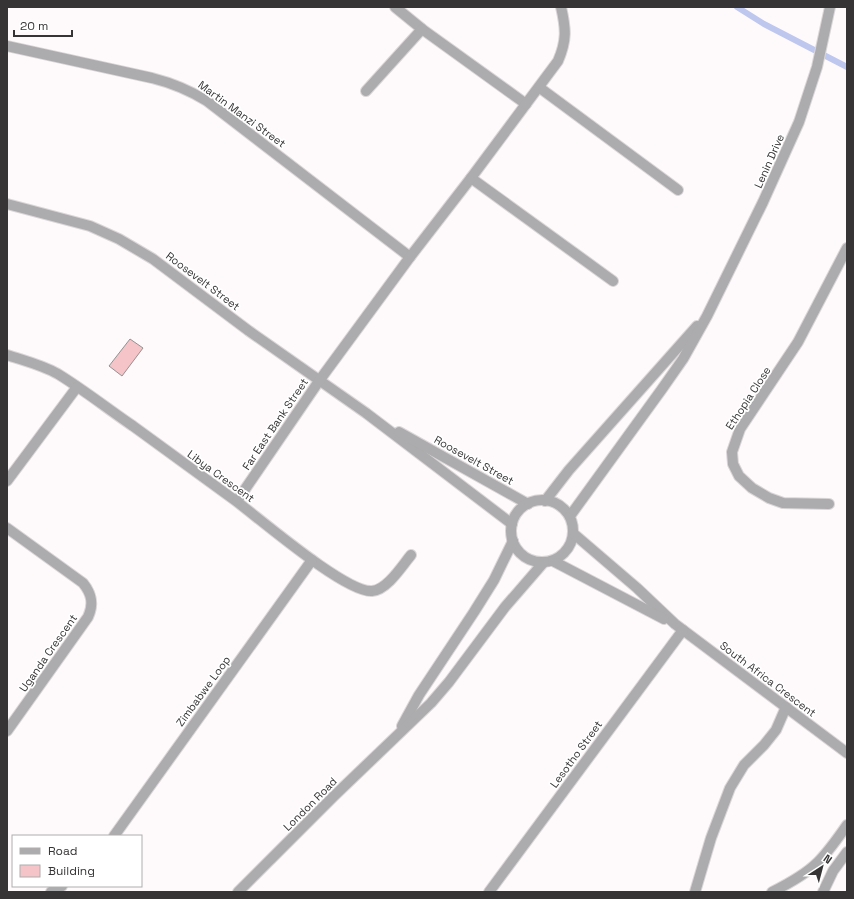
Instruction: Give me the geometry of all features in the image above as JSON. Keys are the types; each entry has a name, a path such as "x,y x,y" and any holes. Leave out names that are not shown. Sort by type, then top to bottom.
{"street":[{"path":"395,7 422,29 526,104"},
{"path":"319,380 410,257 526,104 540,88 558,61 564,47 564,24 561,7"},
{"name":"Lenin Drive","path":"707,316 763,202 808,97 817,67 830,7"},
{"path":"366,91 422,29"},
{"name":"Martin Manzi Street","path":"7,46 169,82 189,90 207,101 410,257"},
{"path":"540,88 678,190"},
{"path":"471,178 613,281"},
{"name":"Roosevelt Street","path":"7,204 90,226 119,239 153,259 249,331 366,413 512,524"},
{"name":"Ethopia Close","path":"829,504 783,503 769,498 752,488 739,476 733,464 732,452 740,430 798,342 847,248"},
{"path":"545,501 569,470 707,316"},
{"path":"570,516 683,359 707,316"},
{"name":"Libya Crescent","path":"7,355 47,369 78,386 236,501 312,560 345,582 361,589 372,591 384,586 393,578 411,555"},
{"name":"Far East Bank Street","path":"236,501 319,380"},
{"path":"7,481 78,386"},
{"name":"Roosevelt Street","path":"366,413 528,504"},
{"path":"536,501 555,503 563,508 570,516 574,534 572,542 561,557 549,562 534,561 525,557 518,550 513,541 512,524 515,516 528,504 536,501"},
{"name":"Uganda Crescent","path":"7,528 83,583 90,593 92,601 91,611 88,617 7,731"},
{"name":"South Africa Crescent","path":"574,534 637,588 679,627 847,752"},
{"name":"London Road","path":"399,733 419,695 454,644 494,580 513,541"},
{"name":"Zimbabwe Loop","path":"115,835 312,560"},
{"name":"South Africa Crescent","path":"549,562 679,627"},
{"name":"London Road","path":"238,892 431,703 449,682 512,598 549,562"},
{"name":"Lesotho Street","path":"489,892 679,627"},
{"path":"695,892 711,838 730,788 744,766 776,730 786,707"},
{"path":"772,892 795,880 818,862 834,844 847,825"},
{"path":"823,892 833,871 847,852"},
{"path":"51,892 60,887"}],"building":[{"path":"130,339 143,348 122,376 109,366"}],"waterway":[{"path":"737,7 764,24 847,67"}]}
